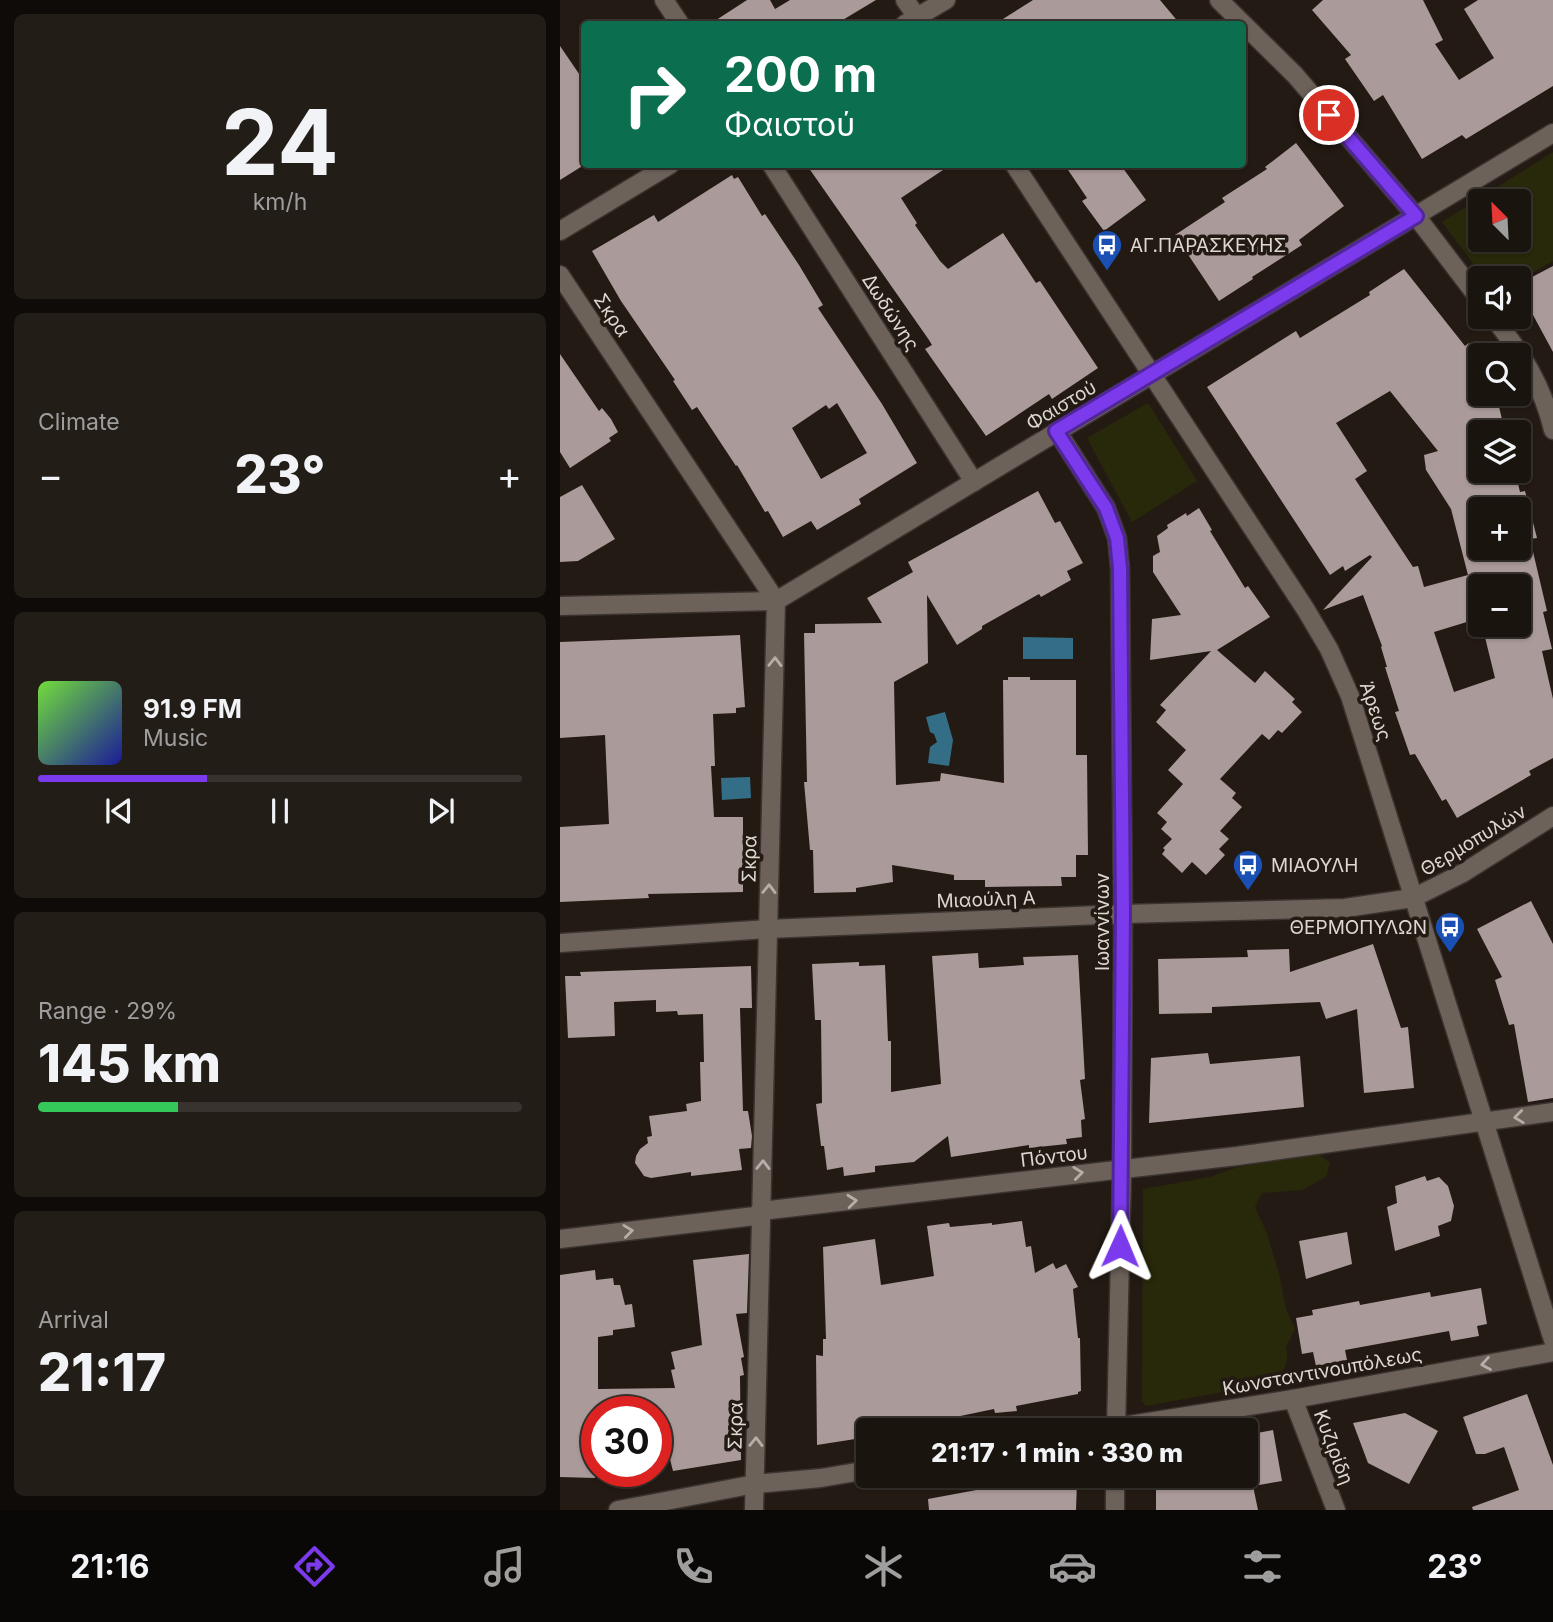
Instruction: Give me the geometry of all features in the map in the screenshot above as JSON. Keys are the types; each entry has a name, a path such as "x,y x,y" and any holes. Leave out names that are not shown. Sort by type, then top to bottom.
{"street":[{"path":"664,0 678,21"},
{"path":"905,0 914,21"},
{"path":"915,21 946,0"},
{"path":"1219,0 1240,21"},
{"path":"1246,27 1295,75 1416,216 1468,284"},
{"name":"Φαιστού","path":"560,606 776,601 1553,133"},
{"path":"560,231 664,168"},
{"name":"Δωδώνης","path":"774,168 974,482"},
{"name":"Άρεως","path":"1017,168 1329,649 1350,696 1553,1340"},
{"name":"Σκρα","path":"560,275 776,601 754,1510"},
{"path":"1502,329 1521,353 1540,388 1553,430"},
{"name":"Ιωαννίνων","path":"1056,431 1106,508 1117,538 1120,568 1122,1169 1111,1418"},
{"name":"Θερμοπυλών","path":"1413,898 1463,873 1553,816"},
{"name":"Μιαούλη Α","path":"560,943 768,929 1345,908 1413,898"},
{"name":"Πόντου","path":"560,1239 755,1216 761,1211 1237,1156 1553,1112"},
{"name":"Κωνσταντινουπόλεως","path":"1177,1418 1553,1352"},
{"name":"Κυζιρίδη","path":"1293,1399 1336,1510"},
{"path":"618,1510 755,1484 856,1472"},
{"path":"1115,1488 1115,1510"}],"shaded area":[{"path":"1553,152 1553,261 1531,274 1531,266 1475,266 1442,222 1468,206 1468,252 1531,252 1531,189 1494,189"},
{"path":"1148,403 1197,481 1132,522 1087,438"},
{"path":"1316,1152 1330,1163 1326,1177 1302,1190 1262,1193 1255,1207 1266,1231 1280,1277 1286,1309 1295,1329 1286,1347 1287,1357 1282,1372 1272,1383 1146,1406 1142,1401 1143,1189 1210,1177 1235,1168"}],"water":[{"path":"1023,637 1073,638 1073,659 1023,659"},
{"path":"945,712 953,740 949,766 928,763 930,747 937,742 934,734 930,732 926,717"},
{"path":"750,777 751,798 722,800 721,778"}],"building":[{"path":"747,0 770,0 775,9 790,0 876,0 841,21 715,21"},
{"path":"1033,0 1160,0 1178,21 1000,21"},
{"path":"1323,0 1423,0 1443,40 1435,44 1459,80 1494,58 1464,9 1478,0 1553,0 1553,86 1466,139 1462,135 1422,159 1383,95 1374,101 1345,59 1351,55 1312,10"},
{"path":"560,46 581,77 581,167 560,180"},
{"path":"1296,143 1344,206 1299,240 1302,245 1219,301 1175,235 1225,202 1222,198 1267,169 1265,167"},
{"path":"809,168 946,168 901,198 917,223 915,225 940,261 948,269 1003,233 1036,283 1040,281 1098,368 1052,399 1049,394 986,436 925,349 932,345"},
{"path":"1067,168 1123,168 1146,200 1104,231 1082,201 1087,198"},
{"path":"732,175 734,179 738,177 762,216 765,214 799,265 823,305 818,308 882,404 917,463 859,499 861,504 817,530 811,521 783,537 697,407 692,410 592,251 654,215 658,222","holes":["837,403 867,453 821,479 792,428 826,405 829,409"]},
{"path":"1553,266 1553,352 1531,311 1531,278"},
{"path":"1404,269 1465,346 1468,344 1468,406 1499,406 1502,420 1468,420 1468,483 1518,483 1520,492 1525,491 1527,497 1468,497 1468,560 1531,560 1531,543 1547,611 1543,612 1552,649 1542,651 1553,699 1553,758 1529,771 1531,775 1457,818 1446,799 1442,801 1415,754 1410,755 1395,712 1399,711 1385,667 1382,646 1363,595 1323,610 1372,557 1370,555 1345,571 1343,566 1330,575 1207,387 1296,331 1300,338 1370,295 1369,292","holes":["1390,391 1438,451 1424,455 1426,470 1451,509 1468,575 1424,587 1418,566 1413,567 1355,479 1367,471 1336,423"]},
{"path":"560,354 599,411 602,408 618,432 609,438 611,441 570,468 560,452"},
{"path":"582,485 615,539 578,561 560,562 560,497"},
{"path":"1038,491 1055,523 1060,521 1083,563 1067,571 1071,580 1041,597 1039,594 982,626 982,629 957,645 927,595 928,663 894,682 896,785 940,781 941,773 1004,783 1003,680 1008,680 1008,677 1030,677 1030,680 1076,680 1076,755 1087,755 1088,855 1076,855 1076,877 1061,877 1062,886 985,887 985,880 954,880 954,875 892,865 893,882 856,888 856,892 814,893 813,850 810,850 804,782 807,782 804,633 815,633 815,624 882,623 867,598 913,572 908,562"},
{"path":"1199,508 1245,588 1248,586 1270,617 1217,650 1255,683 1265,671 1295,699 1292,702 1302,712 1282,733 1278,730 1269,740 1262,734 1220,779 1236,793 1232,798 1242,807 1220,831 1229,839 1219,849 1225,855 1206,875 1192,862 1182,873 1162,854 1165,850 1163,848 1172,839 1161,829 1167,822 1157,813 1183,784 1168,770 1186,750 1156,722 1166,710 1160,705 1211,651 1150,660 1152,619 1181,615 1153,572 1153,556 1160,552 1157,536 1168,528 1167,525"},
{"path":"1531,514 1537,538 1531,539"},
{"path":"740,635 745,707 736,708 736,713 713,714 715,766 711,766 714,817 743,817 743,892 648,894 649,898 560,902 560,827 609,824 605,735 560,738 560,642"},
{"path":"1531,901 1553,944 1553,1098 1528,1102 1514,1024 1509,1025 1495,980 1502,977 1477,929"},
{"path":"1373,944 1401,1028 1408,1027 1414,1088 1364,1093 1357,1009 1326,1019 1320,1002 1212,1007 1212,1013 1159,1014 1158,959 1248,957 1247,950 1289,949 1290,972"},
{"path":"978,953 979,968 1024,965 1023,957 1078,955 1085,1079 1080,1080 1085,1119 1081,1120 1082,1137 1066,1139 1067,1144 1029,1148 1029,1145 951,1157 948,1136 914,1162 875,1166 875,1172 844,1176 843,1167 827,1170 816,1104 822,1103 821,1020 815,1020 812,964 859,962 859,966 885,965 888,1041 891,1041 891,1092 941,1084 932,956"},
{"path":"751,966 752,1008 740,1008 743,1111 748,1111 752,1136 751,1148 739,1149 742,1170 691,1176 691,1172 651,1178 644,1176 635,1163 640,1149 648,1143 647,1137 652,1136 649,1116 687,1111 686,1104 701,1101 700,1062 704,1062 703,1014 656,1012 656,1000 614,1002 615,1036 568,1038 565,976 581,976 580,972"},
{"path":"1208,1053 1210,1064 1300,1056 1304,1107 1149,1123 1151,1058"},
{"path":"1425,1176 1427,1181 1439,1177 1448,1186 1454,1206 1451,1221 1438,1226 1440,1236 1395,1251 1387,1207 1397,1203 1395,1186"},
{"path":"1022,1221 1026,1247 1031,1246 1035,1273 1053,1263 1056,1269 1066,1264 1078,1287 1073,1289 1080,1338 1081,1391 1078,1394 1016,1406 1017,1411 995,1413 994,1409 951,1418 856,1418 856,1439 817,1445 816,1355 823,1356 823,1339 826,1339 823,1247 875,1239 881,1285 934,1276 927,1226 949,1223 950,1227"},
{"path":"1347,1232 1352,1264 1306,1279 1299,1241"},
{"path":"749,1254 747,1313 736,1314 744,1357 741,1358 744,1375 740,1376 741,1460 673,1471 672,1396 581,1396 581,1478 560,1477 560,1275 595,1270 596,1280 613,1278 614,1285 620,1285 625,1305 632,1304 635,1327 613,1330 613,1335 598,1337 598,1389 675,1388 671,1352 702,1345 693,1260"},
{"path":"1481,1288 1487,1324 1477,1326 1479,1336 1451,1341 1449,1331 1345,1350 1347,1360 1316,1366 1313,1352 1302,1354 1296,1318 1313,1315 1312,1310 1359,1301 1360,1305 1430,1292 1431,1297"},
{"path":"1527,1394 1553,1465 1553,1510 1473,1510 1472,1507 1519,1490 1504,1447 1485,1454 1476,1454 1463,1417"},
{"path":"1405,1413 1438,1431 1409,1484 1368,1463 1353,1423"},
{"path":"1273,1430 1282,1481 1258,1485 1258,1433"},
{"path":"987,1488 1077,1488 1076,1510 929,1510 928,1499"},
{"path":"1156,1488 1253,1488 1258,1510 1156,1510"}],"place":[{"name":"ΑΓ.ΠΑΡΑΣΚΕΥΗΣ","path":"1107,272"},
{"name":"ΜΙΑΟΥΛΗ","path":"1248,892"},
{"name":"ΘΕΡΜΟΠΥΛΩΝ","path":"1450,954"}],"route":[{"path":"1120,1246 1123,914 1120,568 1117,538 1106,508 1056,431 1416,216 1329,115"}]}
